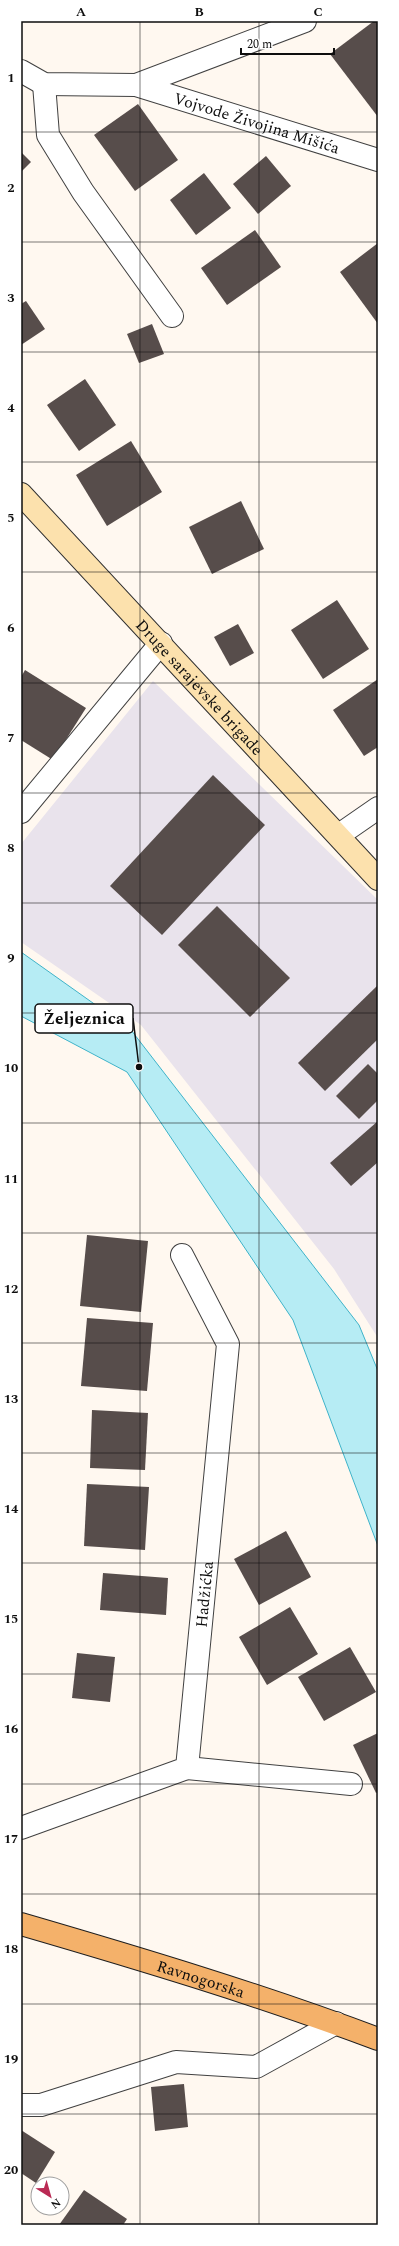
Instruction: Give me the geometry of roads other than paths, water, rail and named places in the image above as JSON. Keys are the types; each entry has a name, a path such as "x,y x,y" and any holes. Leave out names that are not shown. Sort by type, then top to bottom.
{"main road":[{"name":"Druge sarajevske brigade","path":"21,494 161,643 378,879"},
{"name":"Ravnogorska","path":"21,1924 104,1948 336,2023 378,2039"}],"street":[{"name":"Vojvode Živojina Mišića","path":"136,86 305,21"},
{"name":"Vojvode Živojina Mišića","path":"21,71 44,84 136,86 378,160"},
{"path":"44,84 48,135 83,192 172,316"},
{"path":"21,812 161,643"},
{"path":"339,835 378,808"},
{"name":"Hadžićka","path":"182,1255 228,1344 187,1768"},
{"path":"21,1828 187,1768 351,1784"},
{"path":"21,2105 41,2105 176,2062 256,2067 336,2023"}],"water":[{"path":"21,952 131,1030 359,1325 378,1371 378,1546 293,1320 127,1072 21,1016"}],"place":[{"name":"Željeznica","path":"139,1067"}]}
